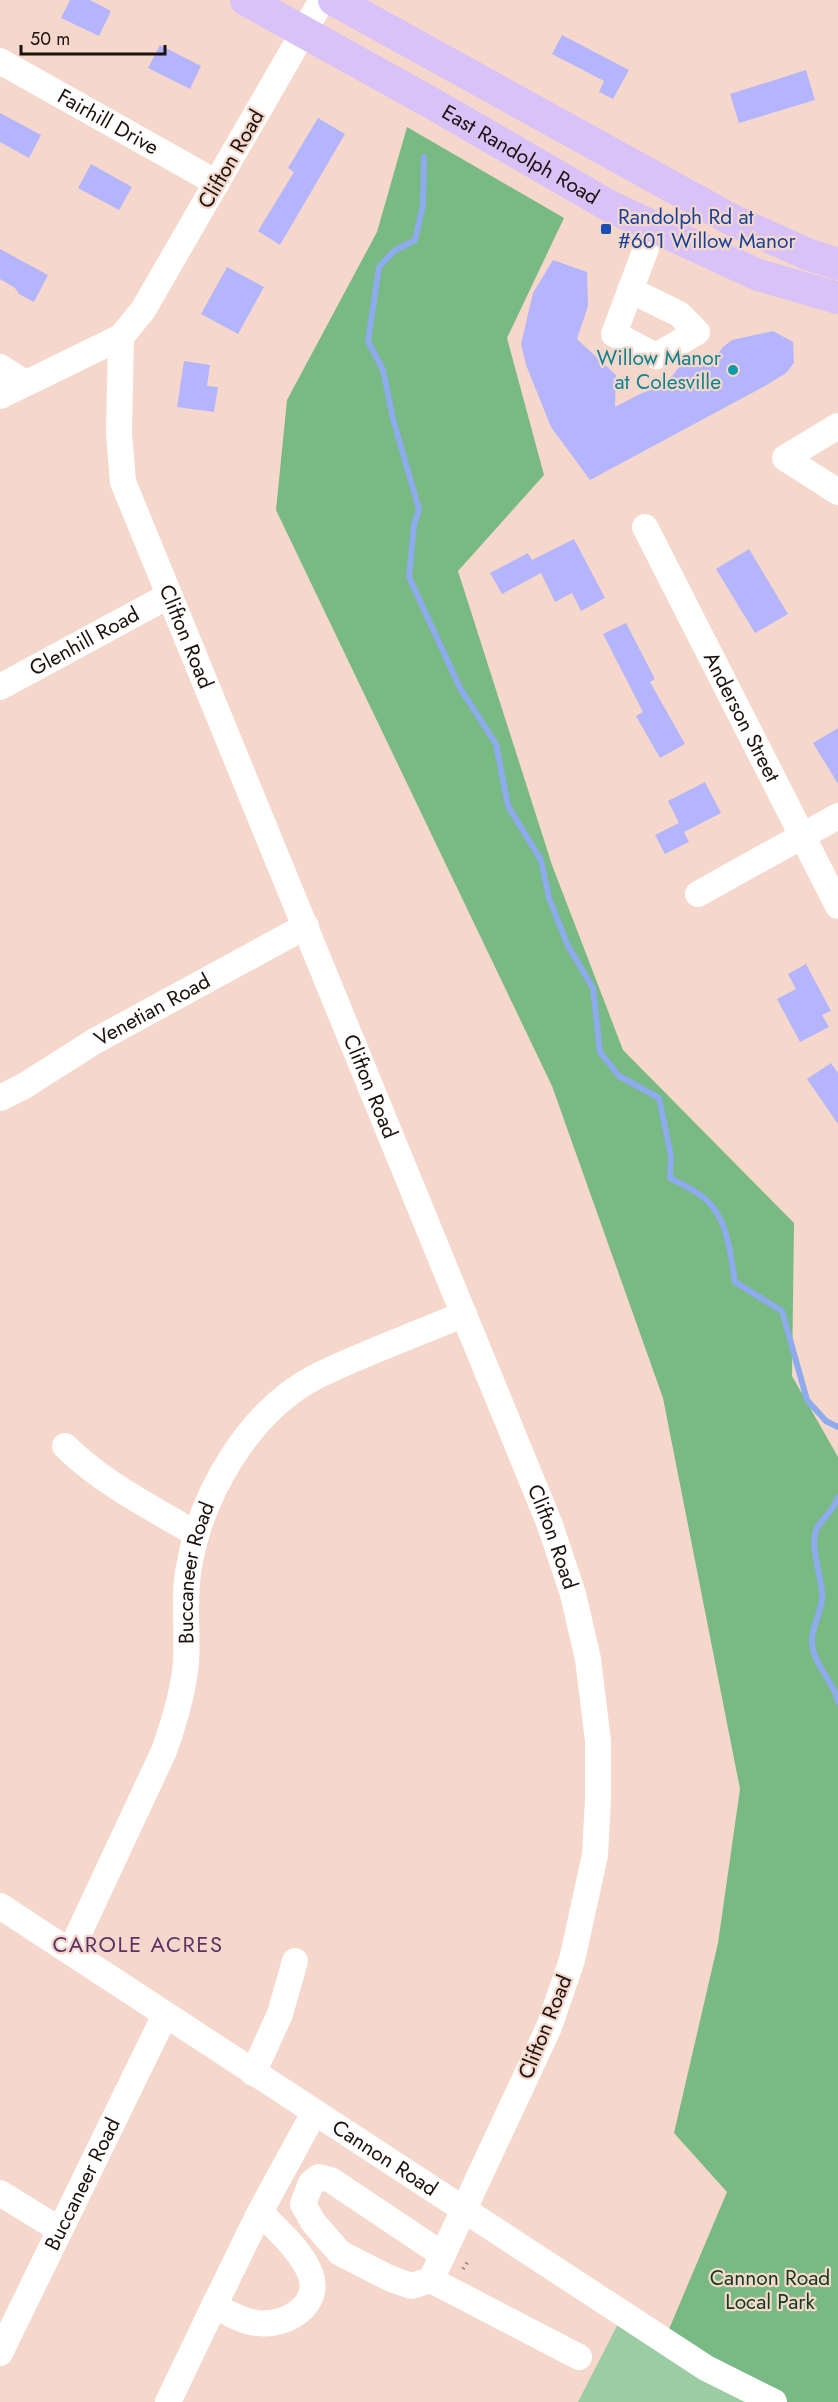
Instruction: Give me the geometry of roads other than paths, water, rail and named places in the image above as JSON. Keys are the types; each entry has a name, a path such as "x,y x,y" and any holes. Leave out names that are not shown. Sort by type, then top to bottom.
{"main road":[{"name":"East Randolph Road","path":"246,0 611,207 758,275 838,298"},
{"name":"East Randolph Road","path":"334,0 732,220 798,250 838,264"}],"street":[{"name":"Clifton Road","path":"322,0 142,310 121,337 119,433 123,482 550,1525 573,1594 588,1659 598,1741 595,1856 572,1960 549,2027 463,2211 453,2262 431,2280"},
{"name":"Fairhill Drive","path":"0,61 216,183"},
{"path":"630,290 654,227"},
{"path":"0,396 121,337"},
{"path":"0,367 25,382"},
{"path":"837,491 785,458 838,426"},
{"name":"Anderson Street","path":"645,527 838,906"},
{"name":"Glenhill Road","path":"0,687 168,596"},
{"path":"698,894 801,834 838,816"},
{"name":"Venetian Road","path":"0,1098 24,1086 95,1041 306,926"},
{"name":"Buccaneer Road","path":"70,1952 164,1751 176,1718 186,1664 188,1569 196,1534 215,1485 255,1426 282,1400 316,1377 464,1314"},
{"path":"65,1446 81,1463 196,1534"},
{"name":"Cannon Road","path":"0,1906 706,2368 774,2402"},
{"path":"253,2073 280,2014 295,1961"},
{"name":"Buccaneer Road","path":"0,2353 165,2015"},
{"path":"168,2402 260,2212 314,2113"},
{"path":"453,2262 330,2180 319,2177 311,2183 303,2204 313,2222 340,2253 389,2278 411,2286 431,2280 579,2357"},
{"path":"0,2193 60,2230"},
{"path":"214,2306 255,2323 274,2324 292,2316 311,2298 313,2286 310,2273 297,2252 260,2212"}],"waterway":[{"path":"424,157 423,205 415,240 394,251 379,267 368,341 383,370 393,419 419,509 414,525 409,577 460,688 496,744 508,806 541,860 549,898 568,946 593,988 600,1052 619,1076 659,1098 671,1156 670,1178 701,1195 715,1210 726,1236 735,1282 782,1311 807,1400 826,1421 838,1427"},
{"path":"838,1497 817,1528 815,1535 822,1598 812,1636 816,1658 838,1702"}],"place":[{"name":"Randolph Rd at #601 Willow Manor","path":"606,229"},
{"name":"Willow Manor at Colesville","path":"733,370"}],"district":[{"name":"CAROLE ACRES","path":"138,1944"}],"park label":[{"name":"Cannon Road Local Park","path":"770,2290"}]}
